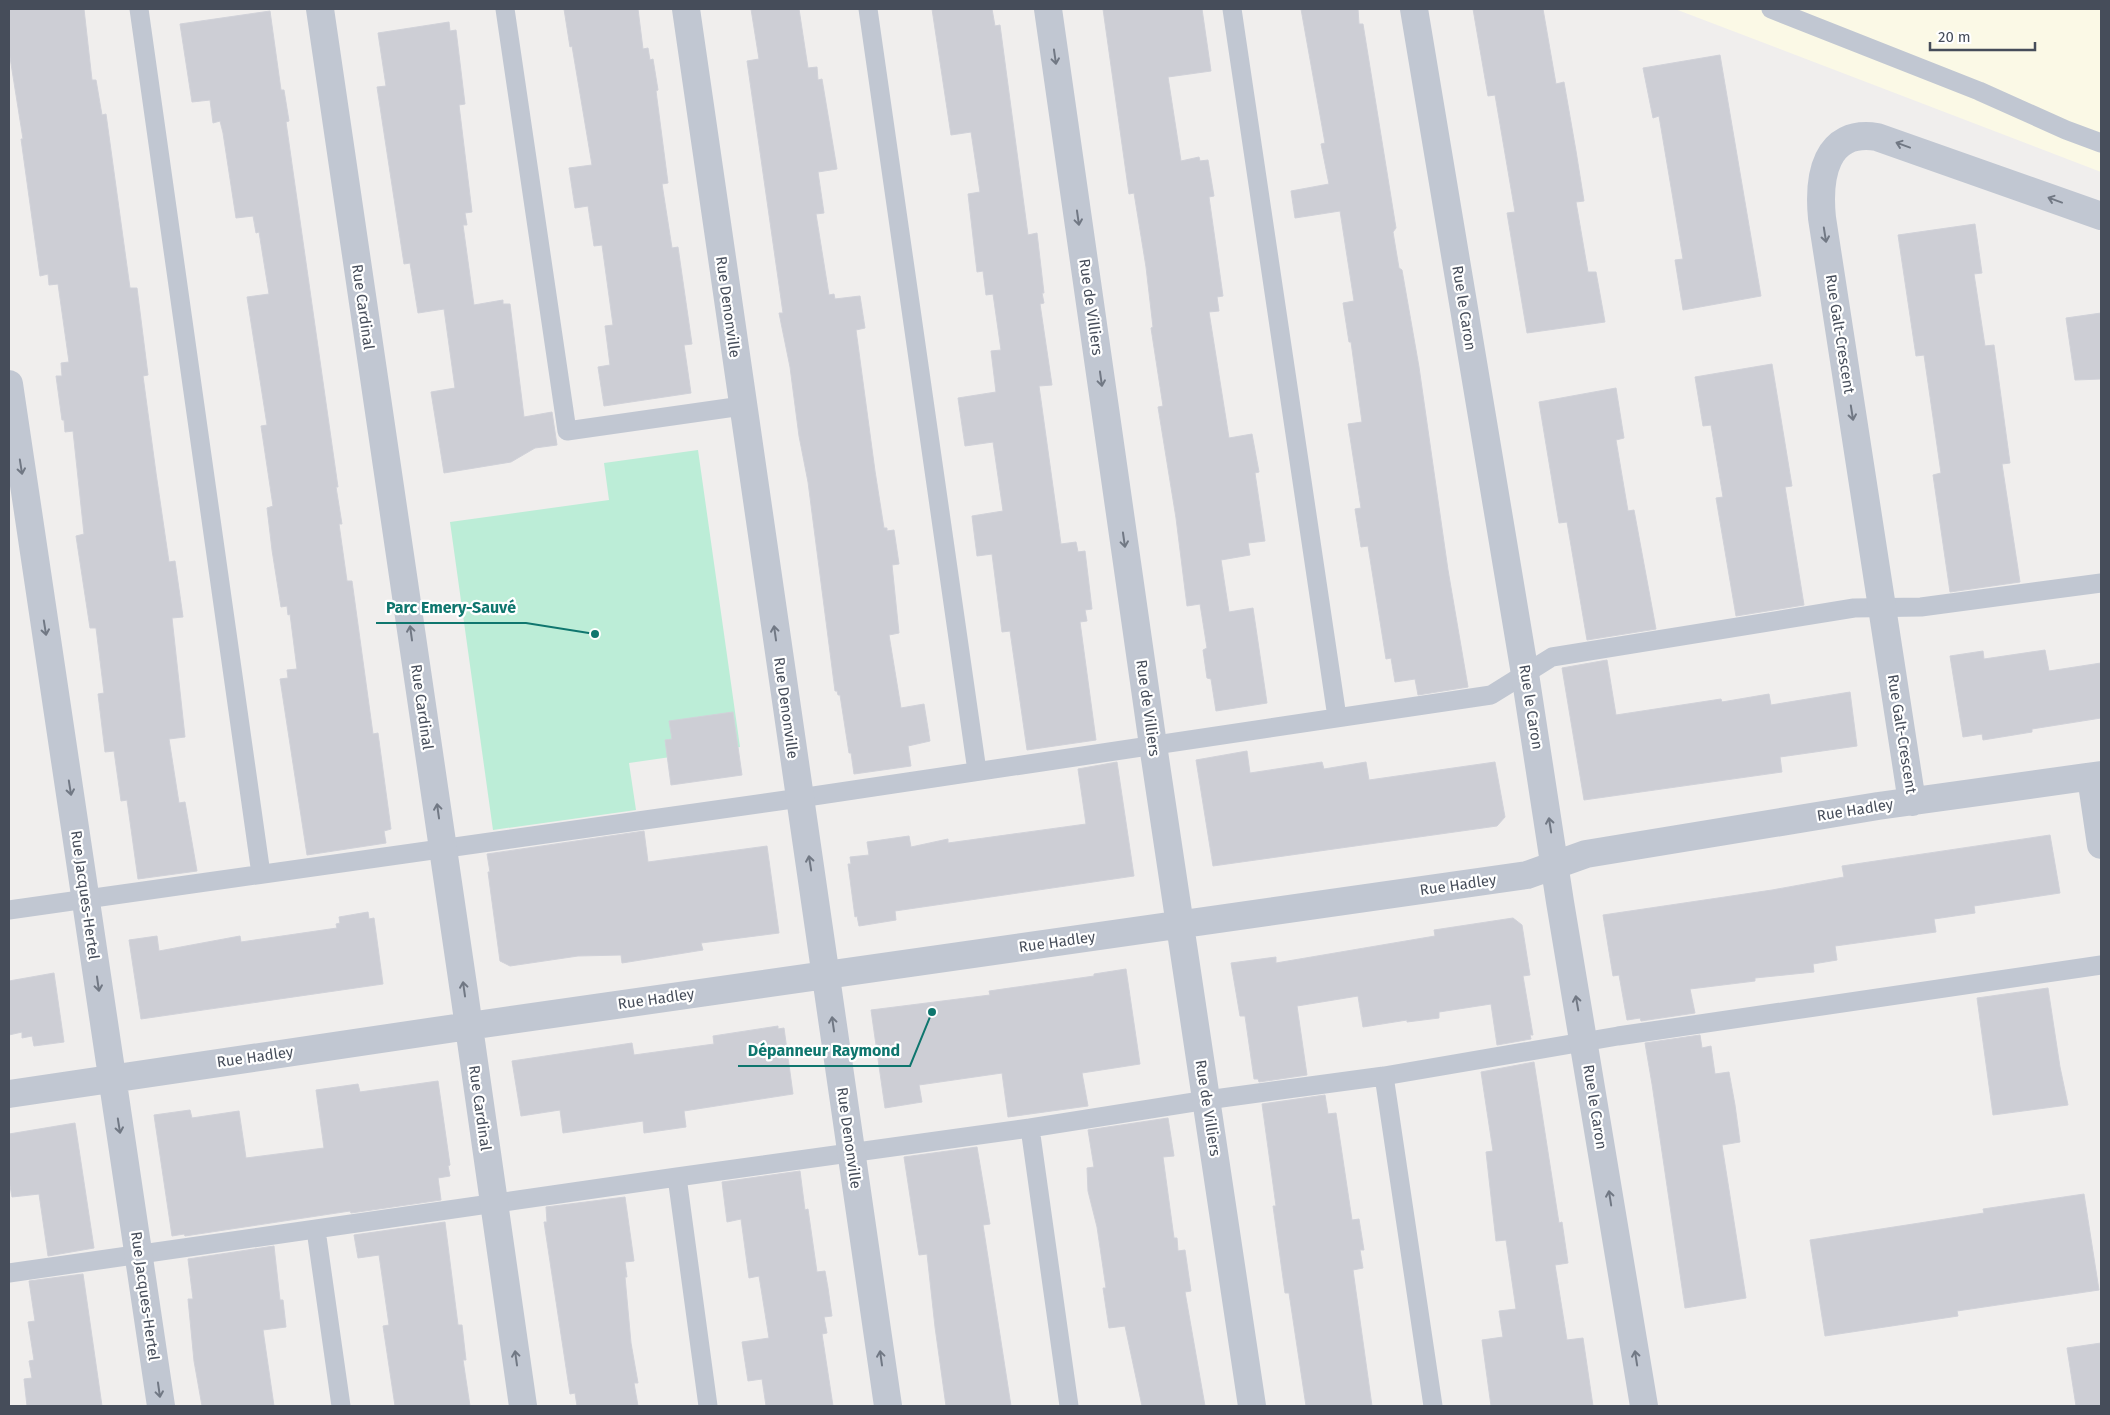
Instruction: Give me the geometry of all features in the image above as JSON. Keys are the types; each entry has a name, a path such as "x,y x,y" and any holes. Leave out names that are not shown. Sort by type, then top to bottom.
{"street":[{"name":"Rue Cardinal","path":"320,9 523,1406"},
{"name":"Rue Denonville","path":"686,9 888,1406"},
{"name":"Rue de Villiers","path":"1048,9 1153,745 1252,1406"},
{"name":"Rue le Caron","path":"1414,9 1526,674 1555,865 1644,1406"},
{"name":"Rue Galt-Crescent","path":"1912,802 1822,218 1820,201 1825,163 1836,147 1850,139 1865,135 1878,137 2101,216"},
{"name":"Rue Jacques-Hertel","path":"9,384 111,1078 140,1254 162,1406"},
{"name":"Rue Hadley","path":"9,1094 469,1026 1527,875 1586,854 1912,802 2096,776"},
{"path":"2096,776 2101,845"}],"lane":[{"path":"139,9 261,874"},
{"path":"505,9 567,431 742,406"},
{"path":"868,9 977,771"},
{"path":"1232,9 1337,717"},
{"path":"1771,9 1979,91 2066,130 2101,143"},
{"path":"9,910 443,847 800,798 1491,695 1552,657 1848,609 1921,607 2101,582"},
{"path":"9,1273 1384,1076 1584,1042 2101,965"},
{"path":"1384,1076 1433,1406"},
{"path":"1030,1128 1069,1406"},
{"path":"677,1176 708,1406"},
{"path":"316,1230 341,1406"}],"shaded area":[{"path":"1675,9 2101,9 2101,172 1874,85"}],"green space":[{"path":"698,450 740,747 629,763 636,810 493,830 450,522 609,500 604,463"}],"building":[{"path":"9,9 84,9 92,80 96,80 102,115 106,114 130,288 137,288 148,375 143,376 156,473 169,562 175,561 183,617 172,618 185,737 169,739 179,803 185,802 197,871 138,879 127,800 121,801 114,751 105,752 98,694 104,693 96,628 90,628 76,536 84,534 73,431 65,432 56,376 62,376 61,363 69,362 58,284 49,285 48,274 40,276 21,139 23,139 9,51"},
{"path":"564,9 638,9 643,49 648,48 650,60 653,59 658,90 656,91 668,183 662,184 672,248 678,247 692,344 684,345 691,393 604,406 598,367 610,365 605,326 613,325 602,245 594,246 588,206 575,208 569,168 592,165"},
{"path":"751,9 799,9 808,68 817,67 818,80 822,79 837,169 818,172 824,213 816,214 829,295 834,294 835,299 860,296 865,328 856,330 875,471 884,528 887,528 887,531 894,530 899,564 892,565 899,633 889,635 901,708 924,704 930,741 908,746 911,766 854,774 840,695 835,691 808,482 799,436 790,367 779,313 783,313 747,61 759,59"},
{"path":"932,9 992,9 995,26 1000,25 1028,235 1037,233 1044,293 1042,293 1044,303 1040,304 1052,385 1039,386 1061,544 1076,542 1078,552 1085,551 1092,609 1085,610 1087,621 1080,622 1096,740 1027,750 1010,631 1002,632 992,554 977,556 972,516 1003,511 993,442 965,446 958,398 996,392 991,351 1001,350 993,294 986,295 983,271 977,272 968,194 980,192 971,132 951,135"},
{"path":"1103,9 1202,9 1211,71 1168,77 1181,161 1199,157 1200,161 1208,160 1214,196 1209,197 1223,296 1217,297 1219,311 1209,312 1229,438 1252,434 1259,472 1255,473 1265,541 1248,543 1250,555 1221,560 1229,612 1253,608 1267,703 1216,711 1211,679 1207,678 1203,650 1207,648 1200,604 1187,606 1176,518 1158,407 1163,406 1151,328 1153,327 1146,267 1134,193 1129,194"},
{"path":"1301,9 1358,9 1359,24 1363,24 1396,228 1393,232 1399,268 1402,270 1419,367 1448,570 1468,687 1418,695 1415,679 1395,682 1391,658 1386,659 1368,546 1361,547 1355,509 1361,508 1348,424 1362,422 1351,342 1349,342 1343,303 1354,301 1340,211 1295,218 1291,191 1329,184 1321,144 1325,143"},
{"path":"1473,9 1543,9 1556,84 1564,82 1576,151 1584,201 1576,202 1588,272 1596,272 1605,322 1527,333 1507,213 1515,212 1495,95 1488,96"},
{"path":"270,11 281,90 284,90 289,121 286,122 338,487 336,487 342,524 339,524 347,581 352,581 373,734 378,733 391,829 384,831 386,843 307,855 280,679 288,678 287,670 297,669 290,614 288,615 287,606 281,607 272,550 267,508 273,506 261,426 267,425 247,297 269,294 259,232 256,233 253,216 236,218 220,121 213,123 210,100 192,102 180,24"},
{"path":"449,22 450,31 456,30 465,104 459,105 472,212 465,213 467,225 463,225 474,305 503,300 503,304 510,304 524,417 552,412 557,445 535,448 511,462 444,473 431,392 455,388 444,309 418,313 410,263 404,264 377,87 386,86 378,33"},
{"path":"1720,55 1761,296 1683,310 1675,260 1683,259 1659,116 1653,118 1643,68"},
{"path":"1975,224 1982,273 1974,274 1985,346 1994,345 2010,463 2002,464 2020,582 1950,592 1933,475 1941,473 1924,355 1916,356 1898,235"},
{"path":"2101,313 2101,379 2075,380 2066,318"},
{"path":"1772,364 1792,486 1785,487 1804,605 1736,616 1716,498 1723,497 1711,425 1703,426 1695,377"},
{"path":"1616,388 1624,438 1616,440 1628,511 1634,510 1656,629 1587,640 1567,522 1559,523 1539,402"},
{"path":"2045,650 2049,671 2101,663 2101,718 2032,729 2032,732 1983,740 1982,734 1963,737 1950,656 1983,651 1984,659"},
{"path":"1607,660 1616,715 1721,699 1722,702 1769,694 1771,705 1850,692 1857,746 1780,757 1782,772 1584,800 1562,668"},
{"path":"733,712 742,775 671,785 665,740 672,739 669,721"},
{"path":"1247,751 1250,773 1322,762 1324,769 1366,762 1369,780 1495,762 1505,817 1497,826 1213,866 1196,760"},
{"path":"1117,762 1134,876 895,911 896,920 859,926 857,916 855,917 848,864 851,864 850,857 869,855 867,842 909,836 911,847 948,839 948,843 1086,824 1078,769"},
{"path":"644,831 648,862 767,846 779,933 701,943 703,950 622,963 621,955 578,956 510,966 500,961 487,854"},
{"path":"2050,835 2060,893 1974,906 1975,913 1934,919 1936,932 1835,946 1837,960 1813,964 1814,972 1755,978 1755,981 1690,989 1695,1013 1641,1021 1640,1018 1627,1020 1619,975 1613,976 1603,915 1772,890 1844,877 1842,866"},
{"path":"368,912 369,919 374,918 383,984 141,1019 129,940 157,936 159,951 240,936 241,942 337,928 336,924 340,923 339,917"},
{"path":"1513,918 1522,925 1530,975 1523,976 1533,1035 1530,1035 1531,1039 1497,1045 1491,1004 1439,1012 1439,1018 1407,1022 1407,1020 1363,1027 1358,996 1297,1006 1307,1075 1259,1082 1258,1079 1254,1079 1245,1016 1240,1016 1231,963 1276,957 1276,963 1435,936 1434,930"},
{"path":"1126,969 1140,1064 1082,1073 1088,1106 1008,1117 1002,1073 919,1085 922,1102 885,1108 871,1010 990,995 989,991 1094,976 1094,974"},
{"path":"54,973 64,1042 34,1046 32,1036 22,1038 22,1032 9,1035 9,981"},
{"path":"2048,988 2068,1105 1993,1115 1977,998"},
{"path":"778,1026 778,1029 784,1028 793,1094 684,1111 686,1127 644,1133 643,1121 563,1133 560,1110 521,1116 512,1061 632,1043 634,1055 714,1044 713,1036"},
{"path":"1700,1035 1702,1048 1711,1046 1715,1074 1729,1072 1735,1105 1740,1142 1722,1145 1746,1298 1685,1308 1645,1043"},
{"path":"1534,1062 1559,1223 1562,1222 1568,1263 1555,1265 1567,1340 1583,1338 1593,1406 1491,1406 1482,1340 1503,1337 1499,1311 1516,1309 1506,1240 1496,1241 1486,1152 1493,1151 1481,1072"},
{"path":"438,1081 450,1165 448,1166 450,1176 438,1178 441,1200 351,1213 350,1211 185,1236 184,1234 172,1236 154,1115 190,1110 192,1118 239,1111 246,1158 324,1148 316,1090 358,1084 360,1092"},
{"path":"1325,1095 1328,1114 1336,1113 1352,1220 1359,1219 1364,1250 1360,1250 1363,1268 1353,1270 1372,1406 1306,1406 1289,1293 1285,1293 1273,1206 1276,1206 1262,1104"},
{"path":"1168,1118 1174,1156 1163,1157 1174,1238 1177,1238 1178,1251 1185,1250 1191,1291 1185,1292 1205,1406 1142,1406 1125,1326 1109,1328 1103,1288 1106,1288 1097,1227 1088,1191 1087,1168 1094,1167 1088,1130"},
{"path":"75,1123 94,1248 48,1256 39,1194 12,1197 9,1180 9,1134"},
{"path":"977,1147 990,1224 983,1225 1011,1406 946,1406 927,1254 919,1255 904,1157"},
{"path":"800,1171 805,1210 808,1209 817,1272 825,1271 832,1316 824,1317 827,1333 822,1334 833,1406 766,1406 762,1379 748,1381 742,1342 769,1338 759,1276 749,1278 741,1219 727,1222 722,1182"},
{"path":"2084,1194 2099,1290 1957,1311 1958,1316 1825,1336 1810,1240 1984,1213 1983,1209"},
{"path":"625,1197 634,1261 625,1262 627,1277 625,1277 631,1343 638,1383 634,1383 638,1406 577,1406 575,1393 570,1394 544,1222 547,1222 546,1207"},
{"path":"445,1222 458,1325 462,1325 466,1360 463,1360 470,1406 395,1406 383,1326 389,1325 379,1255 358,1258 354,1235"},
{"path":"274,1246 280,1300 283,1300 286,1327 263,1330 274,1406 202,1406 194,1361 188,1299 193,1299 188,1259"},
{"path":"83,1274 102,1406 27,1406 24,1379 32,1378 29,1361 34,1360 28,1322 35,1321 29,1281"},
{"path":"2101,1343 2101,1406 2076,1406 2067,1348"}],"place":[{"name":"Parc Emery-Sauvé","path":"595,634"},
{"name":"Dépanneur Raymond","path":"932,1012"}]}
